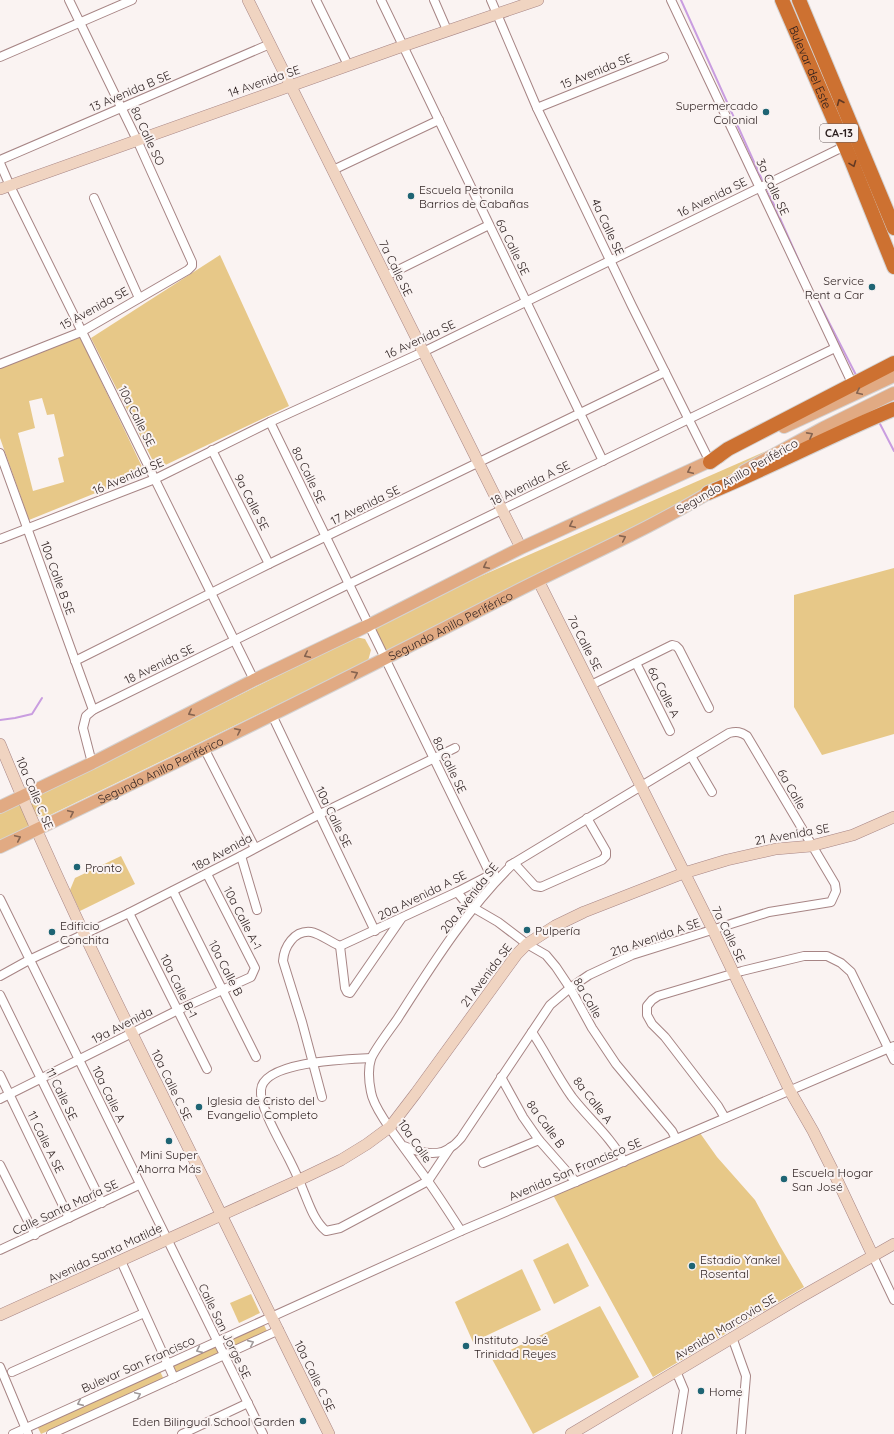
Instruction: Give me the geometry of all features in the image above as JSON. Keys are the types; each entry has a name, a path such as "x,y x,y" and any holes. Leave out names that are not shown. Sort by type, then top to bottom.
{"highway":[{"name":"Bulevar del Este","path":"782,0 845,146 894,267"},
{"name":"Bulevar del Este","path":"799,0 894,228"},
{"path":"710,462 728,449 894,363"},
{"path":"708,493 754,474 894,409"}],"main road":[{"name":"Segundo Anillo Periférico","path":"0,807 92,763 254,680 369,625 521,548 894,376"},
{"name":"Segundo Anillo Periférico","path":"0,846 36,830 385,659 538,580 655,522 779,451 894,393"}],"street":[{"name":"8a Calle SO","path":"69,0 122,108 192,262"},
{"path":"0,57 132,0"},
{"name":"7a Calle SE","path":"248,0 521,548"},
{"path":"316,0 348,65"},
{"name":"6a Calle SE","path":"381,0 603,461"},
{"path":"434,0 447,30"},
{"name":"4a Calle SE","path":"491,0 537,108 688,420 710,462"},
{"name":"14 Avenida SE","path":"5,188 291,85 447,30 538,0"},
{"name":"3a Calle SE","path":"671,0 853,385"},
{"name":"13 Avenida B SE","path":"0,162 270,44"},
{"name":"15 Avenida SE","path":"537,108 664,57"},
{"path":"333,170 439,120"},
{"name":"16 Avenida SE","path":"0,539 155,478 270,422 423,352 845,146"},
{"name":"10a Calle SE","path":"0,162 5,188 81,332 155,478 254,680"},
{"path":"94,198 139,298"},
{"path":"386,276 489,225"},
{"name":"15 Avenida SE","path":"0,364 81,332 188,270 192,266 192,262"},
{"name":"18 Avenida A SE","path":"235,640 835,348"},
{"name":"17 Avenida SE","path":"75,661 269,564 665,372"},
{"name":"8a Calle SE","path":"270,422 492,878"},
{"name":"9a Calle SE","path":"212,450 269,564"},
{"name":"10a Calle B SE","path":"0,453 93,710"},
{"name":"7a Calle SE","path":"538,580 713,930 790,1091 829,1163 894,1300"},
{"name":"18 Avenida SE","path":"93,710 235,640"},
{"path":"591,685 672,645 680,649 709,708"},
{"name":"6a Calle A","path":"636,663 670,731"},
{"path":"92,763 82,728 86,716 93,710"},
{"name":"10a Calle SE","path":"272,714 375,931"},
{"name":"20a Avenida SE","path":"371,1058 423,980 474,908 492,878 587,818 729,733 736,731 742,732"},
{"name":"6a Calle","path":"742,732 747,736 811,846 835,884 836,891 831,902"},
{"name":"10a Calle C SE","path":"0,744 36,830 84,934 132,1034 273,1316 329,1434"},
{"path":"204,748 255,848"},
{"name":"18a Avenida","path":"0,976 29,960 207,874 320,814 455,748"},
{"path":"692,756 712,792"},
{"name":"21 Avenida SE","path":"222,1215 341,1160 367,1144 390,1127 517,954 527,944 554,926 584,912 684,873 727,860 769,850 811,846 853,835 894,817"},
{"path":"514,863 535,886 541,887 602,860 606,856 606,851 587,818"},
{"path":"241,856 257,910"},
{"name":"10a Calle A-1","path":"207,874 255,968 254,973"},
{"name":"20a Avenida A SE","path":"340,946 457,892 492,878"},
{"name":"10a Calle B","path":"173,891 256,1057"},
{"name":"8a Calle","path":"457,892 467,904 498,922 527,944 546,955 570,988 592,1028 616,1064 672,1131 676,1139"},
{"name":"10a Calle A","path":"0,900 166,1239"},
{"name":"21a Avenida A SE","path":"450,1148 461,1138 550,1005 570,988 589,975 632,955 769,912 831,902"},
{"name":"10a Calle B-1","path":"129,913 207,1070"},
{"path":"322,1097 283,961 284,953 288,944 295,937 303,933 312,932 340,946 345,988 348,993 353,990 401,918"},
{"path":"725,1118 694,1074 652,1024 647,1015 647,1006 658,996 733,974 804,956 827,956 841,963 850,972 891,1047 894,1060"},
{"name":"19a Avenida","path":"0,1099 178,1010 251,977 254,973"},
{"name":"11 Calle SE","path":"0,995 102,1203"},
{"name":"8a Calle A","path":"532,1032 572,1097 611,1142 619,1152 624,1162"},
{"name":"Avenida San Francisco SE","path":"273,1316 461,1232 891,1047"},
{"path":"371,1058 312,1062 273,1074 265,1079 261,1088 261,1098 316,1220 326,1231 340,1228 428,1181 450,1148"},
{"name":"10a Calle","path":"371,1058 370,1079 374,1103 461,1232"},
{"name":"11 Calle A SE","path":"0,1075 69,1218"},
{"name":"8a Calle B","path":"501,1077 523,1117 539,1140 576,1182"},
{"path":"483,1163 539,1140"},
{"path":"404,1146 415,1151 436,1153 450,1148"},
{"path":"0,1165 35,1235"},
{"name":"Calle Santa María SE","path":"0,1250 35,1235 139,1185"},
{"name":"Avenida Santa Matilde","path":"0,1314 222,1215"},
{"name":"Calle San Jorge SE","path":"166,1239 263,1434"},
{"name":"Avenida Marcovia SE","path":"571,1434 894,1244"},
{"path":"121,1260 174,1378"},
{"path":"12,1372 144,1313"},
{"name":"Bulevar San Francisco","path":"12,1434 27,1431 167,1364 273,1316"},
{"path":"51,1434 279,1330"},
{"path":"732,1338 746,1376 741,1434"},
{"path":"0,1368 3,1381 27,1431"},
{"path":"676,1371 684,1390 676,1434"},
{"path":"182,1434 248,1403"}],"shaded area":[{"path":"220,255 289,406 157,469 91,338"},
{"path":"80,337 145,473 29,520 0,438 0,368","holes":["42,398 47,415 54,414 64,456 58,458 64,482 33,491 18,433 35,428 29,401"]},
{"path":"778,446 646,525 386,654 373,623"},
{"path":"894,568 894,734 822,755 794,707 794,595"},
{"path":"356,637 365,639 371,650 368,661 46,817 37,816 31,806 34,797"},
{"path":"18,798 32,828 0,844 0,807"},
{"path":"121,856 135,884 80,911 70,890 75,878"},
{"name":"Estadio Yankel Rosental","path":"700,1133 717,1157 755,1200 804,1287 653,1377 553,1195"},
{"path":"568,1243 589,1286 554,1304 533,1260"},
{"path":"522,1269 541,1310 473,1342 455,1302"},
{"path":"251,1294 260,1313 239,1323 230,1303"},
{"path":"600,1306 639,1377 533,1434 492,1359"},
{"path":"264,1325 268,1333 231,1349 227,1341"},
{"path":"215,1346 219,1355 177,1374 173,1365"},
{"path":"160,1371 164,1380 41,1434 37,1426"}],"waterway":[{"path":"681,0 763,182"},
{"path":"766,187 807,279"},
{"path":"818,301 857,377"},
{"path":"878,420 894,451"},
{"path":"0,720 32,714 42,698"}],"place":[{"name":"Supermercado Colonial","path":"766,112"},
{"name":"Escuela Petronila Barrios de Cabañas","path":"411,196"},
{"name":"Service Rent a Car","path":"872,287"},
{"name":"Pronto","path":"77,867"},
{"name":"Pulpería","path":"527,930"},
{"name":"Edificio Conchita","path":"52,932"},
{"name":"Iglesia de Cristo del Evangelio Completo","path":"199,1107"},
{"name":"Mini Super Ahorra Más","path":"169,1141"},
{"name":"Escuela Hogar San José","path":"784,1179"},
{"name":"Estadio Yankel Rosental","path":"692,1266"},
{"name":"Instituto José Trinidad Reyes","path":"466,1346"},
{"name":"Home","path":"701,1391"},
{"name":"Eden Bilingual School Garden","path":"303,1421"}]}
